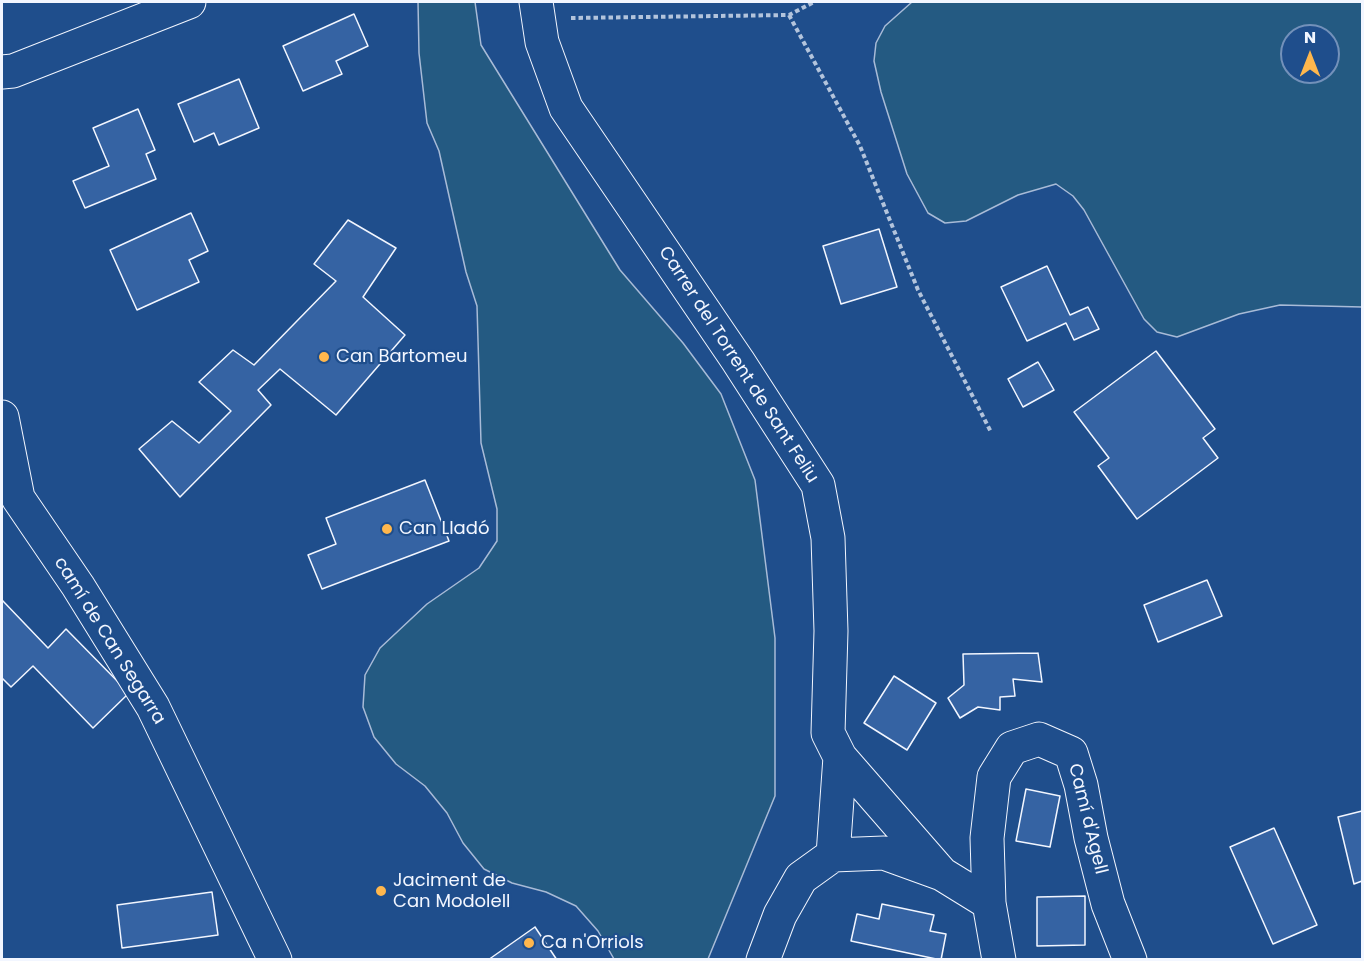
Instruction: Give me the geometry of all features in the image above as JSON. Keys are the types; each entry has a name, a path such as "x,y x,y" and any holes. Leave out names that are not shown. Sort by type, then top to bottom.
{"street":[{"path":"2,72 13,71 189,2"},
{"name":"Carrer del Torrent de Sant Feliu","path":"537,10 542,42 566,108 738,361 818,484 828,538 831,631 828,733 840,757"},
{"name":"camí de Can Segarra","path":"2,417 18,498 78,586 153,707 275,960"},
{"name":"Camí d'Agell","path":"989,903 987,838 994,777 1012,748 1039,739 1071,753 1081,785 1091,838 1108,904 1130,960"},
{"path":"833,855 840,757"},
{"path":"840,757 942,874"},
{"path":"763,960 780,915 801,878 833,855 884,853 942,874 989,903 999,960"}],"path":[{"path":"537,10 789,15 814,2"},
{"path":"789,15 860,146 918,290 991,432"}],"shaded area":[{"path":"418,2 475,2 481,45 620,270 683,343 721,394 755,480 775,638 775,796 708,959 614,959 598,931 576,906 546,892 512,883 484,869 463,843 447,813 425,786 396,764 374,737 363,707 365,675 380,648 427,604 479,568 497,541 497,509 481,443 477,306 466,272 439,151 427,123 419,53"},
{"path":"912,2 1362,2 1362,307 1280,305 1239,314 1177,337 1157,332 1144,319 1084,210 1073,196 1056,184 1018,195 966,221 945,223 928,213 907,174 881,92 874,61 876,43 885,26"}],"building":[{"path":"354,14 368,46 336,61 342,74 303,91 283,46"},
{"path":"239,79 259,128 219,145 214,133 194,142 178,104"},
{"path":"138,109 155,150 146,154 156,179 85,208 73,181 109,166 93,128"},
{"path":"191,213 208,251 189,260 199,282 137,310 110,250"},
{"name":"Can Bartomeu","path":"348,220 396,248 363,297 405,335 336,415 280,369 258,390 271,405 180,497 139,449 172,421 199,443 231,411 199,382 233,350 254,365 336,281 314,264"},
{"path":"879,229 897,287 841,304 823,246"},
{"path":"1047,266 1070,315 1088,307 1099,329 1074,340 1066,323 1027,341 1001,287"},
{"path":"1156,351 1215,429 1203,438 1218,458 1137,519 1098,466 1109,458 1074,412"},
{"path":"1038,362 1054,390 1023,407 1008,379"},
{"name":"Can Lladó","path":"425,480 449,541 322,589 308,555 336,544 326,518"},
{"path":"1207,580 1222,616 1158,642 1144,605"},
{"path":"2,600 48,648 66,629 129,693 93,728 33,666 11,687 2,678"},
{"path":"1038,653 1042,682 1013,679 1015,696 1000,697 1000,710 978,707 960,718 948,698 964,685 963,654"},
{"path":"894,676 936,703 907,750 864,723"},
{"path":"1026,789 1060,796 1050,847 1016,841"},
{"path":"1362,811 1362,881 1354,884 1338,817"},
{"path":"1274,828 1317,925 1273,944 1230,847"},
{"path":"212,892 218,935 122,948 117,905"},
{"path":"1085,896 1085,945 1037,946 1037,897"},
{"path":"882,904 934,915 930,931 946,934 941,960 851,941 857,914 879,919"},
{"name":"Ca n'Orriols","path":"535,927 557,960 488,960"}],"place":[{"name":"Can Bartomeu","path":"324,357"},
{"name":"Can Lladó","path":"387,529"},
{"name":"Jaciment de Can Modolell","path":"381,891"},
{"name":"Ca n'Orriols","path":"529,943"}]}
